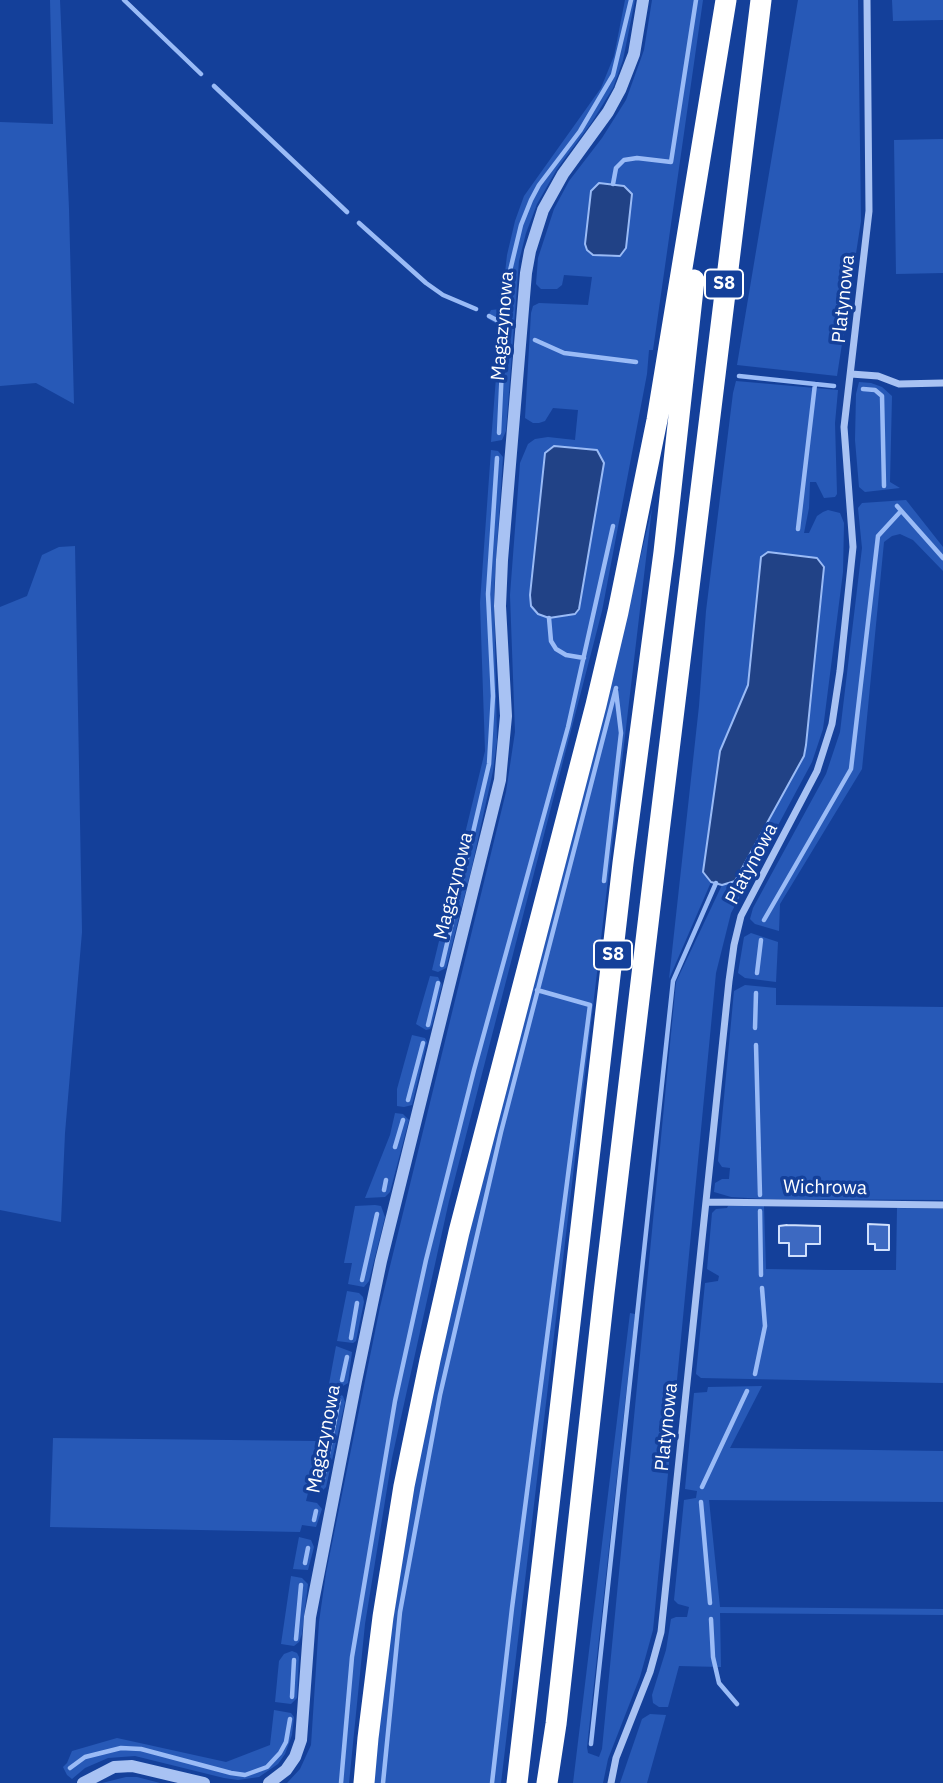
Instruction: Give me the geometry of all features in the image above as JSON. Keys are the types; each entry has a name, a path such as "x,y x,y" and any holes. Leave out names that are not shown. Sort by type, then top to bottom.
{"highway":[{"name":"S8","path":"517,1783 624,863 688,342 707,128 726,0"},
{"name":"S8","path":"547,1783 728,251 761,0"},
{"path":"364,1783 383,1617 404,1486 427,1372 459,1232 618,612 657,420 707,128"},
{"path":"553,1783 556,1724"}],"street":[{"name":"Magazynowa","path":"269,1783 286,1770 295,1758 301,1740 310,1617 355,1381 381,1261 500,780 506,716 500,606 502,560 530,251 543,210 563,174 608,112 620,90 634,54 643,0"},
{"name":"Platynowa","path":"611,1783 617,1758 650,1672 661,1632 729,981 741,915 807,795 832,724 852,576 853,547 844,427 869,211 867,0"},
{"path":"851,374 878,376 899,384 943,383"},
{"name":"Wichrowa","path":"706,1202 943,1205"},
{"path":"83,1783 114,1767 132,1766 204,1783"}],"shaded area":[{"path":"50,0 60,0 74,404 36,383 0,386 0,122 53,124"},
{"path":"625,0 635,0 623,60 613,88 557,169 537,204 526,233 519,261 506,431 502,440 491,442 500,326 487,318 491,310 501,309 507,255 515,221 524,196 601,88 614,56"},
{"path":"652,0 703,0 653,350 649,350 647,374 602,611 449,1201 392,1458 365,1624 349,1783 287,1783 300,1769 311,1745 319,1622 326,1573 380,1307 506,792 515,732 510,595 520,463 528,444 535,439 548,437 575,440 578,410 553,408 545,421 539,423 525,418 531,313 533,306 539,303 588,305 592,277 564,275 562,285 557,289 541,289 536,284 538,258 554,209 569,181 602,138 626,100 644,50","holes":["599,183 624,186 632,194 626,248 612,257 593,255","554,446 596,450 538,614 532,606 530,595"]},
{"path":"798,0 858,0 861,221 837,376 737,365"},
{"path":"892,0 943,0 943,20 893,21"},
{"path":"943,139 943,273 896,274 894,140"},
{"path":"599,183 624,186 632,194 626,248 620,256 593,255 585,244 591,191"},
{"path":"736,381 838,390 835,423 837,494 835,497 824,498 816,482 810,482 804,533 809,533 817,516 823,512 828,510 840,513 844,523 843,572 823,729 812,762 731,913 716,973 653,1630 640,1677 608,1759 603,1783 573,1783 630,1313 635,1314 587,1747 588,1753 599,1757 602,1749 676,982 722,885 735,881 804,756 806,745 824,567 817,558 768,552 761,558 748,685 720,751 703,871 711,882 669,979 699,706 706,611"},
{"path":"859,382 882,387 892,396 890,482 900,488 865,492 859,487 855,440 856,394"},
{"path":"554,446 597,450 604,463 579,609 575,614 549,618 538,614 531,606 530,595 545,453"},
{"path":"491,450 498,451 503,457 494,591 497,741 471,871 446,968 438,972 432,970 485,751 480,603"},
{"path":"906,500 943,547 943,571 913,540 900,534 884,542 862,769 780,904 779,931 755,924 750,919 753,908 826,774 840,732 862,548 858,508 862,503"},
{"path":"652,508 501,1783 374,1783 384,1677 418,1459 469,1229 607,699"},
{"path":"75,546 82,932 65,1133 61,1222 0,1210 0,607 27,596 42,555 59,547"},
{"path":"768,552 817,558 824,567 806,745 804,756 735,881 722,885 711,882 703,872 720,751 748,685 761,557"},
{"path":"751,933 778,942 776,982 745,978 738,973 744,937"},
{"path":"430,976 438,977 442,985 432,1025 426,1030 416,1024"},
{"path":"745,985 776,988 776,1005 943,1007 943,1200 765,1199 731,1197 714,1192 715,1183 729,1179 730,1168 722,1167 718,1161 734,991"},
{"path":"412,1035 425,1038 427,1042 412,1105 397,1106 397,1089"},
{"path":"395,1113 403,1114 409,1120 390,1192 385,1197 365,1198 390,1135"},
{"path":"355,1206 381,1206 385,1217 369,1281 364,1287 348,1284 352,1263 344,1263"},
{"path":"728,1206 764,1206 766,1269 828,1270 896,1270 897,1208 943,1209 943,1383 701,1378 696,1374 705,1283 718,1281 719,1276 707,1269 712,1213"},
{"path":"347,1291 359,1293 364,1302 356,1341 353,1343 337,1341"},
{"path":"336,1346 352,1352 348,1383 343,1386 329,1384"},
{"path":"762,1386 730,1448 943,1451 943,1502 709,1500 720,1607 943,1609 943,1615 720,1613 721,1667 679,1666 668,1707 659,1707 653,1703 652,1695 666,1650 671,1619 687,1617 689,1607 674,1600 684,1500 696,1498 697,1491 685,1489 694,1393 707,1392 708,1387"},
{"path":"327,1391 340,1394 345,1402 326,1487 322,1491 309,1489 306,1501 317,1503 322,1509 316,1527 302,1525 300,1532 50,1527 53,1438 317,1441"},
{"path":"299,1537 311,1540 314,1547 308,1570 293,1569"},
{"path":"291,1576 302,1578 308,1584 302,1634 294,1646 281,1644"},
{"path":"292,1651 299,1657 297,1698 291,1704 275,1702 279,1661 284,1654"},
{"path":"274,1710 291,1713 294,1717 292,1735 278,1764 259,1777 238,1780 224,1778 135,1756 108,1758 85,1768 72,1779 63,1767 72,1751 117,1738 226,1762 270,1745"},
{"path":"650,1714 666,1715 647,1783 620,1783 642,1719"},
{"path":"137,1777 160,1783 102,1783"}],"building":[{"path":"868,1224 889,1225 889,1250 875,1250 875,1244 868,1244"},
{"path":"779,1226 820,1226 820,1244 806,1244 806,1256 789,1256 789,1243 779,1243"}],"waterway":[{"path":"124,0 201,74"},
{"path":"507,317 508,279 521,225 539,185 580,131 613,75 631,0"},
{"path":"613,184 616,168 624,160 637,158 671,162 696,0"},
{"path":"214,86 347,212"},
{"path":"359,223 426,283 443,295 476,309"},
{"path":"489,316 504,324 499,433"},
{"path":"535,340 564,353 636,362"},
{"path":"739,376 834,386"},
{"path":"798,529 815,384"},
{"path":"863,389 875,390 882,396 884,486"},
{"path":"442,965 489,764 493,696 488,594 497,458"},
{"path":"897,506 943,558"},
{"path":"764,920 851,769 878,536 901,511"},
{"path":"341,1783 352,1657 395,1401 426,1260 474,1070 568,727 613,526"},
{"path":"549,618 551,641 556,649 566,655 584,658"},
{"path":"383,1783 400,1612 440,1395 501,1132 616,688"},
{"path":"604,881 621,733 616,691"},
{"path":"591,1744 673,981 716,883"},
{"path":"757,973 761,940"},
{"path":"428,1025 438,983"},
{"path":"492,1783 590,1005 537,990"},
{"path":"755,1028 756,993"},
{"path":"408,1100 423,1043"},
{"path":"756,1045 760,1195"},
{"path":"395,1147 403,1120"},
{"path":"384,1190 386,1180"},
{"path":"760,1211 761,1275"},
{"path":"362,1280 377,1214"},
{"path":"755,1374 765,1326 762,1288"},
{"path":"351,1338 357,1303"},
{"path":"342,1380 347,1357"},
{"path":"702,1487 747,1391"},
{"path":"322,1483 339,1400"},
{"path":"701,1502 710,1603"},
{"path":"314,1520 316,1511"},
{"path":"305,1563 308,1548"},
{"path":"296,1639 301,1585"},
{"path":"711,1619 713,1657 719,1683 737,1704"},
{"path":"292,1697 294,1660"},
{"path":"70,1768 85,1757 121,1748 141,1749 245,1775 267,1767 280,1753 286,1742 290,1719"}]}
